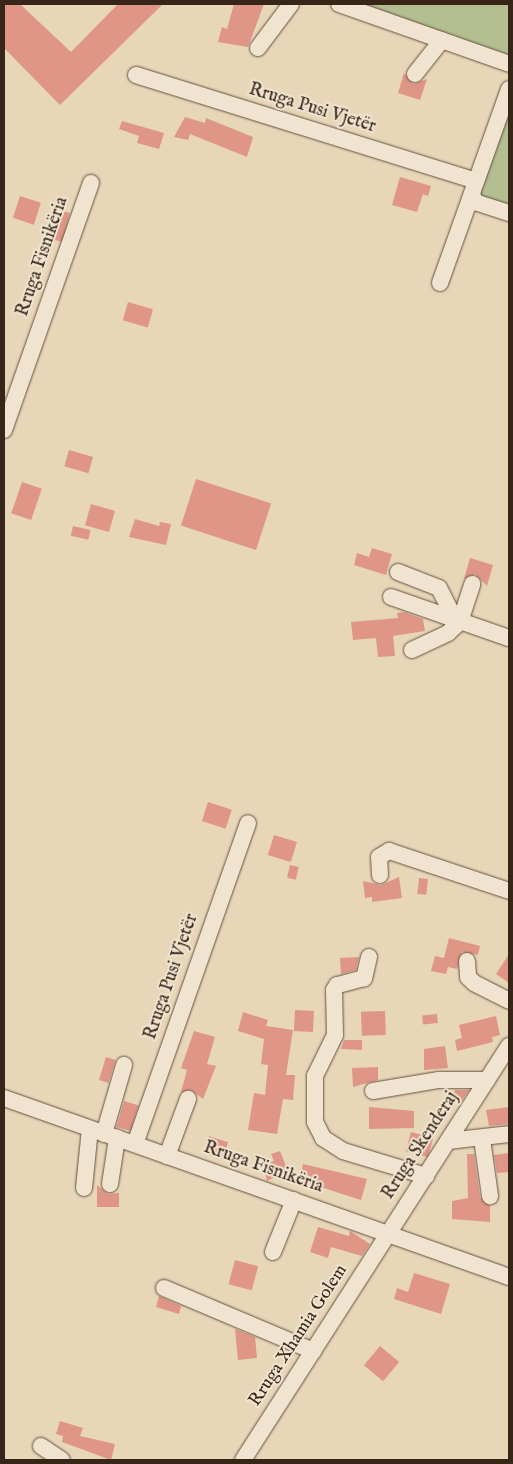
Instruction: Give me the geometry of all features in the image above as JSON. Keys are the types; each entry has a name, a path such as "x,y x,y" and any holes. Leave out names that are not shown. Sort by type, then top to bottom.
{"street":[{"path":"258,48 291,4"},
{"path":"339,4 509,64"},
{"path":"415,74 442,40"},
{"name":"Rruga Pusi Vjetër","path":"136,75 474,188 475,202 509,213"},
{"path":"440,282 509,89"},
{"name":"Rruga Fisnikëria","path":"4,430 91,183"},
{"path":"398,572 439,588 458,621"},
{"path":"412,650 458,621 472,584"},
{"path":"392,597 509,638"},
{"name":"Rruga Pusi Vjetër","path":"135,1144 248,823"},
{"path":"380,875 379,858 384,852 435,866 509,891"},
{"path":"369,957 364,978 337,985 334,990 334,1035 315,1076 315,1122 323,1138 342,1151 426,1176"},
{"path":"467,961 468,977 474,983 509,1001"},
{"name":"Rruga Skenderaj","path":"388,1234 509,1046"},
{"path":"84,1188 104,1133 124,1065"},
{"name":"Rruga Skenderaj","path":"373,1091 439,1080 487,1080"},
{"name":"Rruga Fisnikëria","path":"4,1098 509,1277"},
{"path":"167,1156 188,1099"},
{"path":"104,1133 110,1184"},
{"path":"448,1141 482,1139 509,1134"},
{"path":"482,1139 490,1196"},
{"path":"273,1252 294,1200"},
{"name":"Rruga Xhamia Golem","path":"243,1460 388,1234"},
{"path":"164,1288 313,1351"},
{"path":"41,1446 62,1460"}],"green space":[{"path":"347,4 509,4 509,60"},
{"path":"509,110 509,209 477,197"}],"building":[{"path":"4,4 20,4 71,52 118,4 163,4 60,105 4,48"},
{"path":"234,4 264,4 248,47 218,42 222,27 227,29"},
{"path":"404,73 413,84 427,79 420,100 398,93"},
{"path":"185,117 205,123 206,118 253,137 247,157 190,134 188,140 174,137"},
{"path":"122,121 164,133 159,149 137,143 139,136 119,129"},
{"path":"400,177 431,186 428,196 423,194 417,212 392,205"},
{"path":"20,196 41,203 34,225 13,218"},
{"path":"62,211 70,213 63,242 55,240"},
{"path":"128,302 153,309 148,327 123,320"},
{"path":"69,450 93,457 88,473 64,466"},
{"path":"196,479 271,503 256,550 181,526"},
{"path":"22,482 42,489 31,520 11,513"},
{"path":"91,504 115,511 109,532 85,525"},
{"path":"135,519 159,526 160,522 171,524 166,545 129,537"},
{"path":"73,526 91,530 88,540 71,536"},
{"path":"372,548 392,554 386,575 354,565 357,553 369,557"},
{"path":"470,558 493,565 487,586 475,574 464,579"},
{"path":"404,612 423,619 425,631 393,636 395,656 378,657 376,638 353,640 351,622 398,618 397,613"},
{"path":"208,802 232,810 226,829 202,821"},
{"path":"274,835 297,842 291,862 268,855"},
{"path":"290,865 299,867 296,880 287,878"},
{"path":"399,877 402,898 372,902 372,897 365,898 363,881 381,885"},
{"path":"419,878 428,879 426,895 417,894"},
{"path":"449,938 480,946 478,955 462,952 457,969 448,967 446,974 431,971 435,956 444,958"},
{"path":"509,954 509,983 496,974"},
{"path":"359,957 356,970 341,974 340,958"},
{"path":"295,1010 314,1011 313,1032 294,1031"},
{"path":"385,1011 386,1035 362,1036 361,1012"},
{"path":"243,1012 268,1020 266,1026 293,1030 286,1075 295,1075 293,1100 283,1099 277,1134 248,1130 254,1093 265,1095 268,1065 261,1064 264,1039 238,1031"},
{"path":"437,1014 438,1023 423,1025 422,1016"},
{"path":"496,1016 500,1035 492,1037 493,1042 457,1051 455,1040 462,1038 459,1025"},
{"path":"194,1031 215,1037 207,1064 216,1066 203,1099 191,1090 181,1092 187,1070 181,1068"},
{"path":"344,1040 362,1040 362,1050 341,1049"},
{"path":"445,1046 448,1068 424,1070 424,1049"},
{"path":"106,1057 116,1060 109,1083 99,1080"},
{"path":"378,1067 378,1080 353,1087 352,1068"},
{"path":"455,1090 469,1090 460,1103 452,1100"},
{"path":"124,1101 138,1105 131,1131 117,1127"},
{"path":"369,1107 414,1111 414,1128 369,1129"},
{"path":"509,1107 509,1124 489,1126 486,1110"},
{"path":"411,1132 433,1138 428,1157 406,1151"},
{"path":"209,1136 228,1142 222,1159 203,1153"},
{"path":"280,1151 288,1171 267,1181 263,1164 274,1161 271,1154"},
{"path":"509,1153 509,1172 497,1173 494,1155"},
{"path":"467,1154 474,1154 480,1197 490,1206 490,1222 452,1219 452,1201 468,1198"},
{"path":"303,1164 367,1179 361,1200 308,1183 310,1176 301,1174"},
{"path":"97,1185 108,1194 119,1193 119,1207 97,1207"},
{"path":"318,1227 349,1236 350,1231 370,1244 362,1256 331,1247 328,1258 310,1252"},
{"path":"235,1260 258,1266 252,1290 229,1284"},
{"path":"414,1273 450,1284 441,1314 394,1299 397,1288 408,1292"},
{"path":"159,1296 181,1306 179,1314 156,1307"},
{"path":"235,1329 255,1337 257,1358 238,1360"},
{"path":"380,1346 399,1362 383,1381 364,1365"},
{"path":"60,1421 83,1428 80,1436 115,1444 111,1460 62,1442 63,1436 56,1434"}]}
